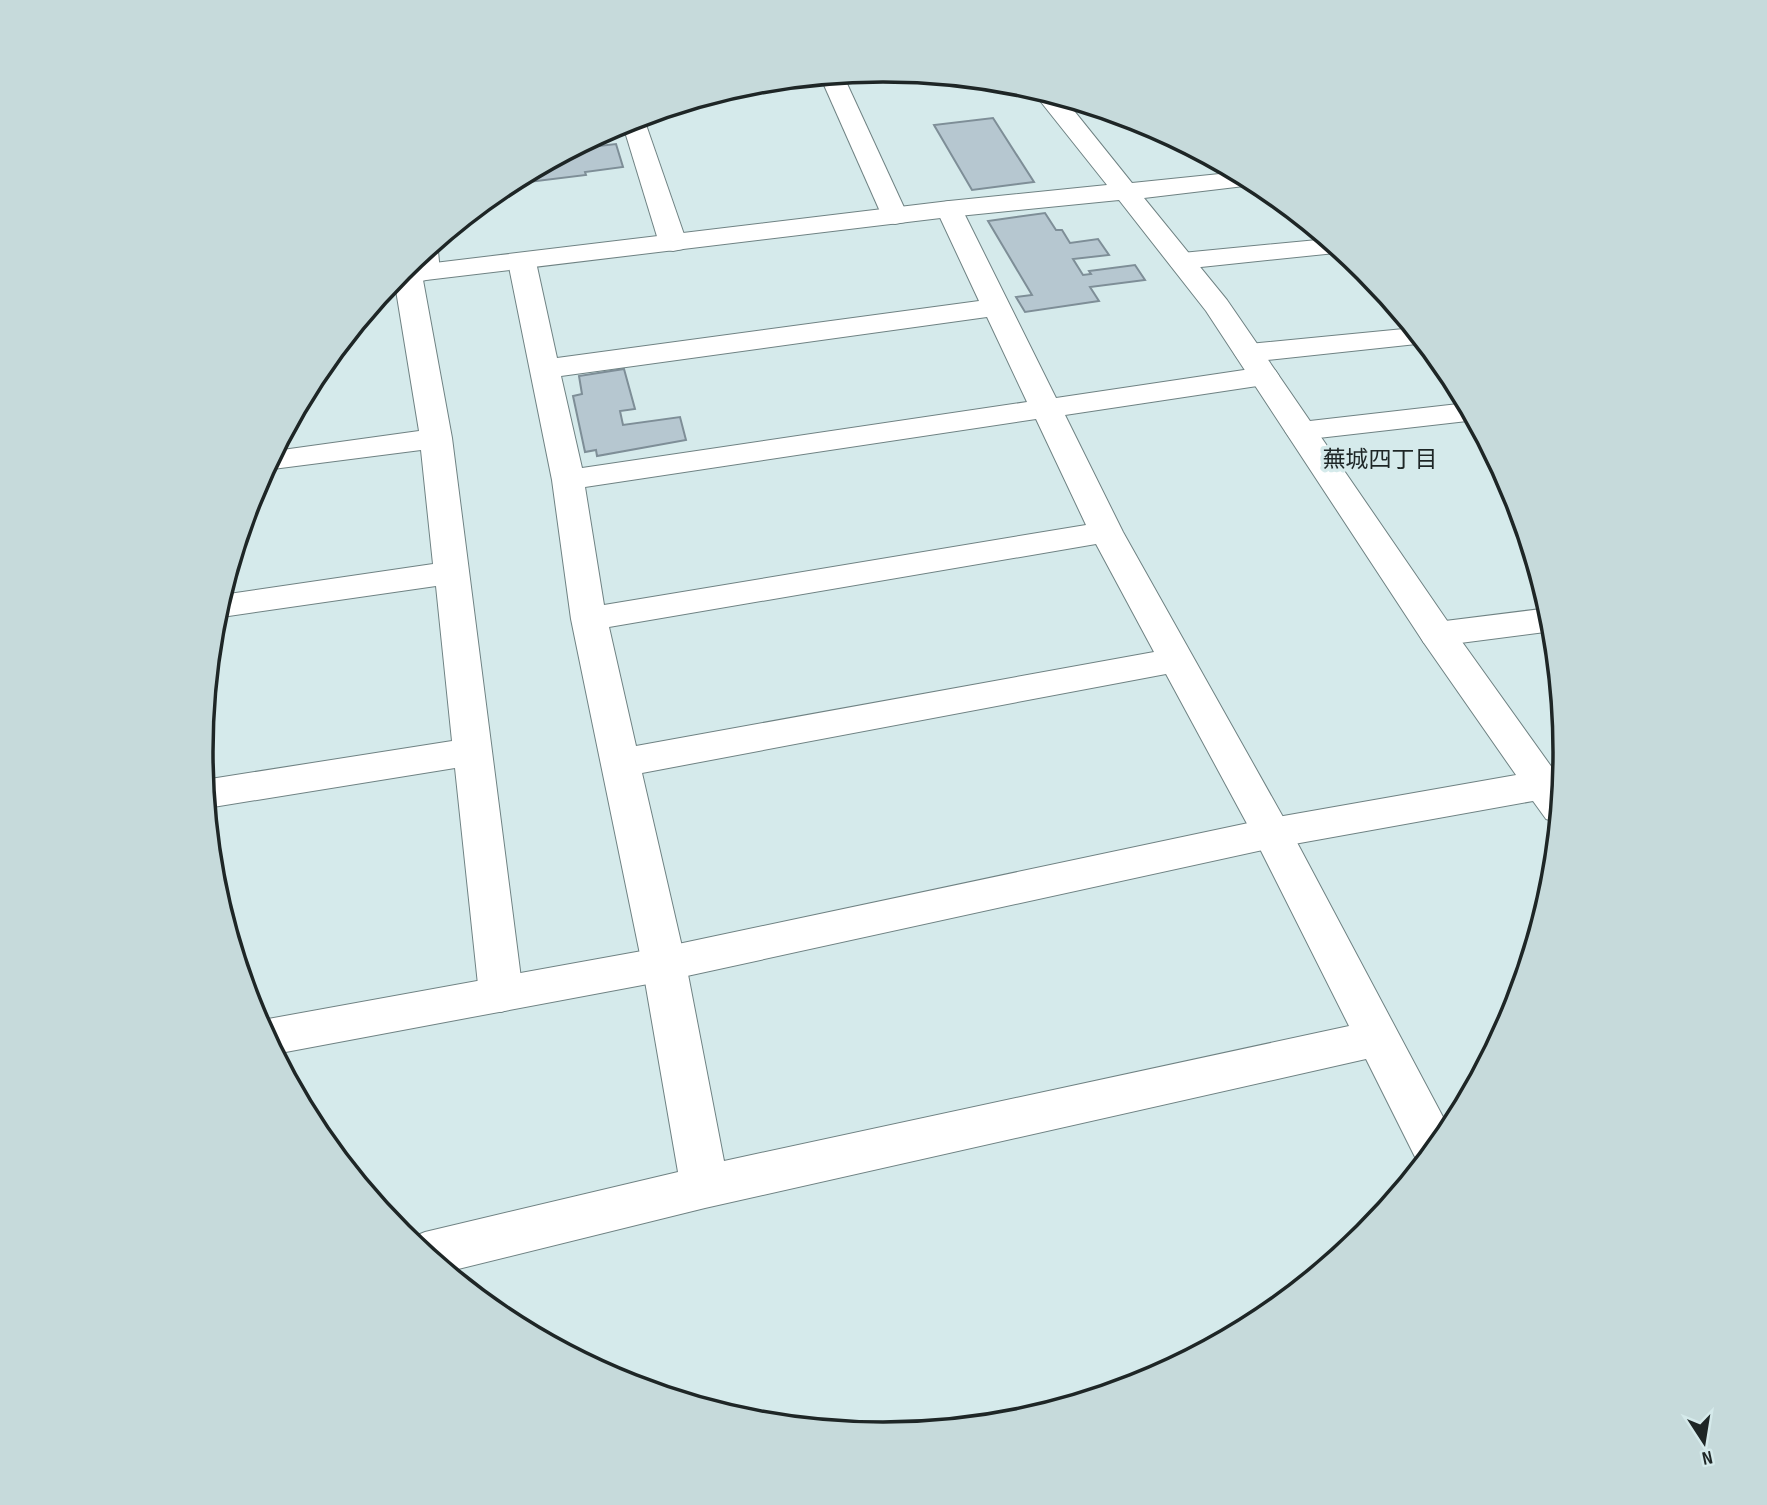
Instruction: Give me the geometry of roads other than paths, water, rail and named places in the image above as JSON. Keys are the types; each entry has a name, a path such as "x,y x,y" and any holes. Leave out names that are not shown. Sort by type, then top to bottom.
{"street":[{"path":"835,84 895,216"},
{"path":"1057,105 1217,306 1437,634 1552,794"},
{"path":"636,130 673,243"},
{"path":"420,269 522,262 948,209 1234,181"},
{"path":"948,209 1106,532 1272,833 1431,1139"},
{"path":"1182,261 1323,247"},
{"path":"522,262 568,480 589,619 664,964 705,1188"},
{"path":"414,275 453,572 501,994"},
{"path":"544,369 995,307"},
{"path":"568,480 1045,409 1256,364 1410,338"},
{"path":"1301,431 1461,412"},
{"path":"280,459 436,438"},
{"path":"589,619 1106,532"},
{"path":"230,605 453,572"},
{"path":"1437,634 1541,621"},
{"path":"621,763 1177,660"},
{"path":"215,792 474,751"},
{"path":"276,1035 664,964 1272,833 1552,797"},
{"path":"438,1252 705,1188 1378,1038"}],"district":[{"name":"蕪城四丁目","path":"1380,460"}]}
